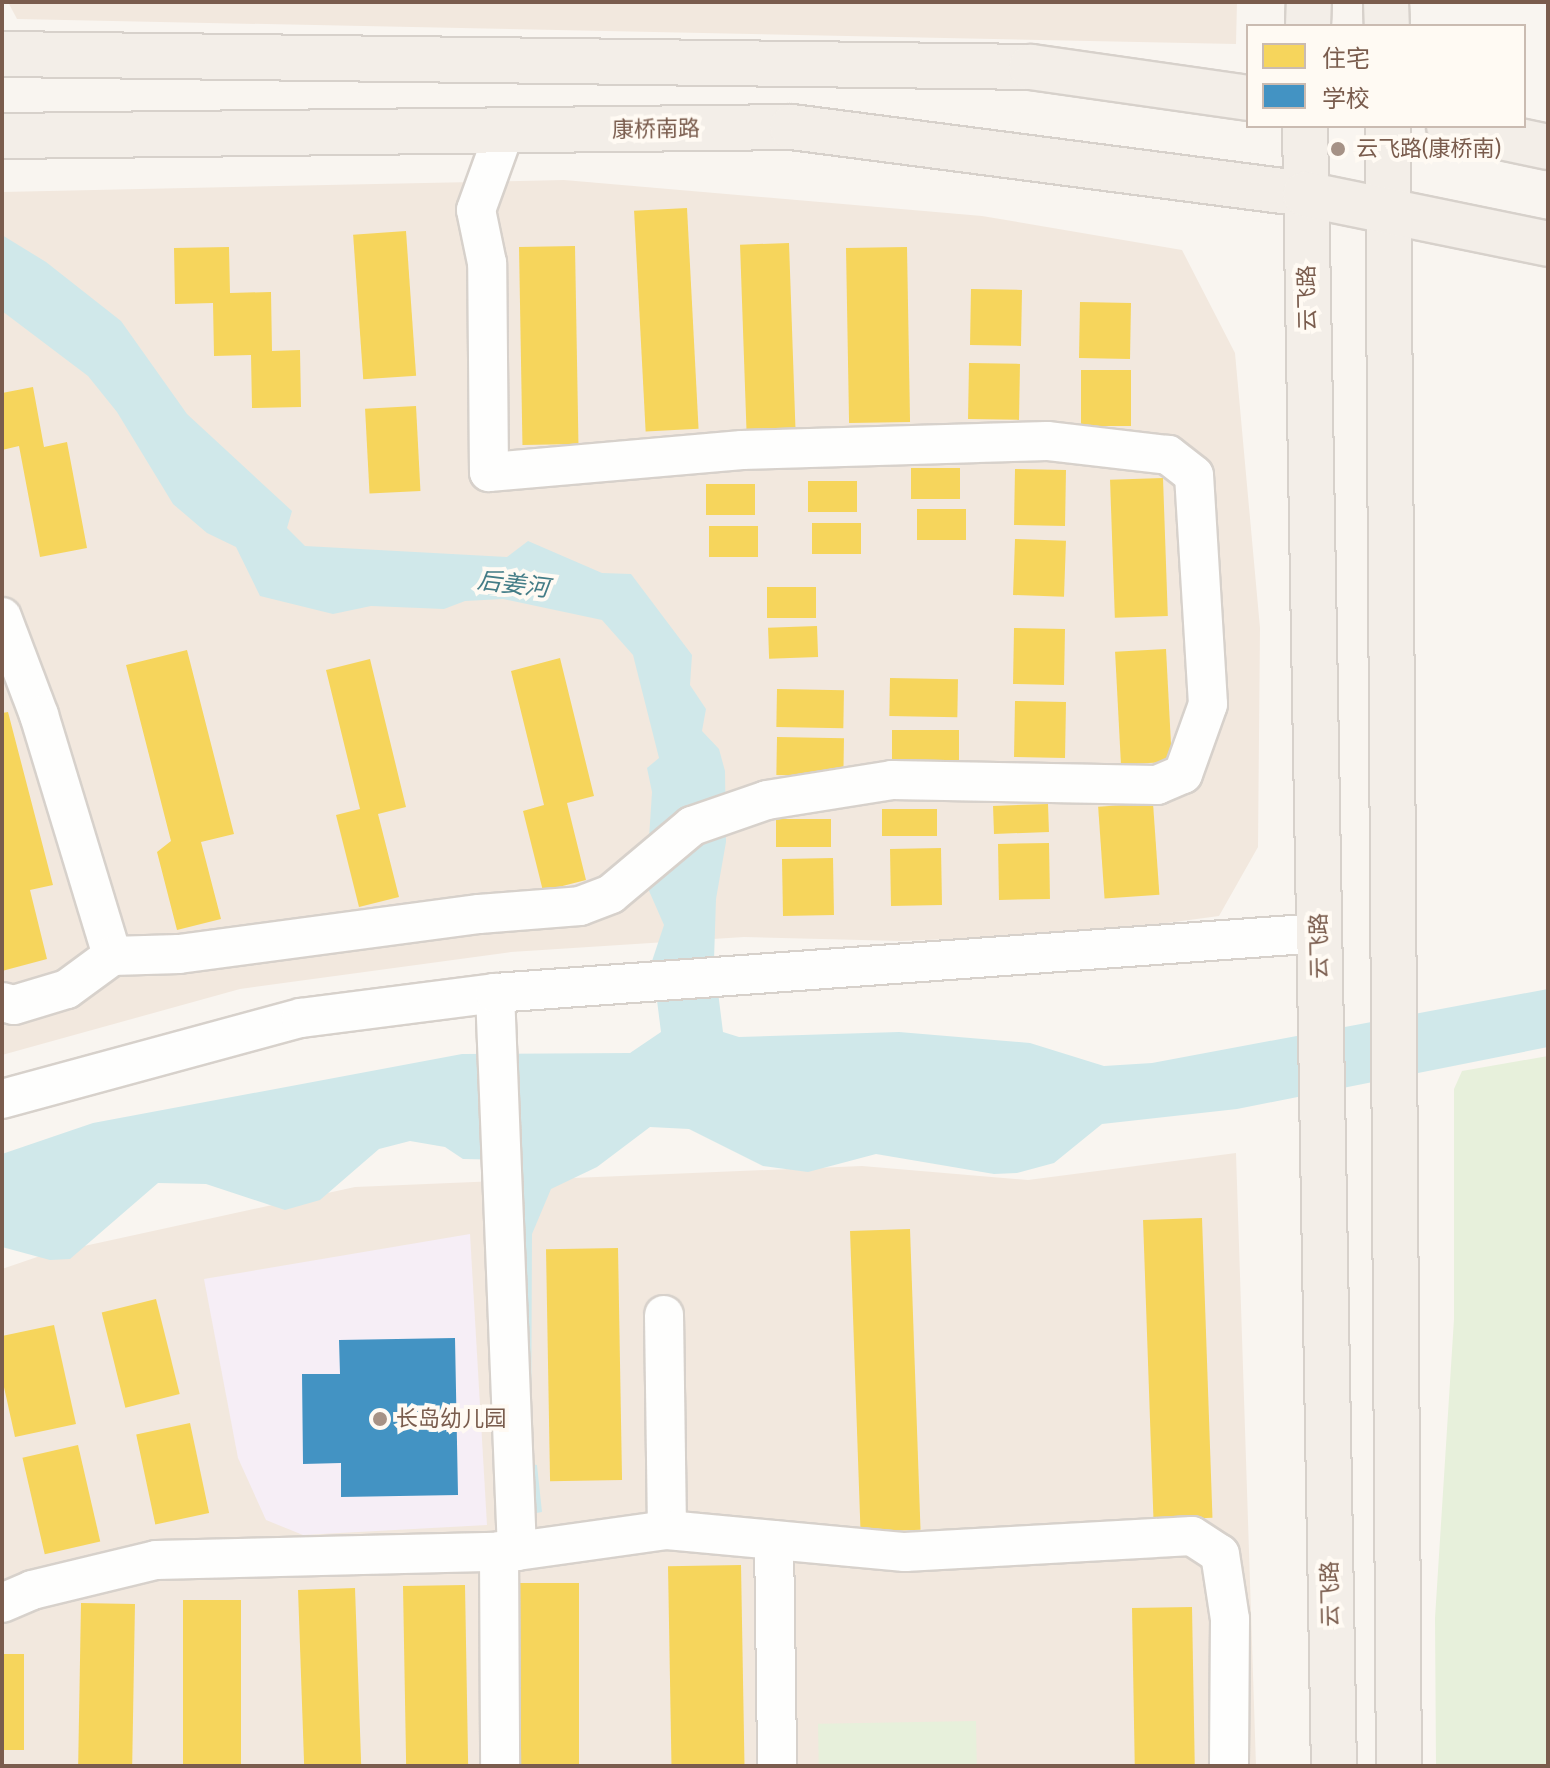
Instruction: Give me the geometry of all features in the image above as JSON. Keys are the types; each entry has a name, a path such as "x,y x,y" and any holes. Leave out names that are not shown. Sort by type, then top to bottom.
{"main road":[{"path":"1308,24 1309,2"},
{"path":"1386,2 1387,24"},
{"path":"21,54 1031,67 1246,98"},
{"name":"康桥南路","path":"2,136 792,127 1305,194 1548,244"},
{"name":"云飞路","path":"1305,128 1334,1766"},
{"path":"1388,128 1399,1766"},
{"path":"1458,128 1548,147"}],"street":[{"path":"2,32 21,54"},
{"path":"2,1002 14,1005 67,989 112,956 179,954 479,914 580,906 611,894 692,826 767,800 892,780 1157,785 1183,774 1208,704 1194,475 1168,455 1047,441 742,450 489,472 487,263 476,210 505,130"},
{"path":"2,617 39,715 112,956"},
{"path":"2,1099 301,1018 495,993 787,972 1319,951"},
{"path":"495,993 503,1193 508,1551 500,1766"},
{"path":"664,1315 667,1530"},
{"path":"2,1603 32,1590 156,1560 508,1551 667,1530 905,1552 1036,1549 1192,1536 1220,1554 1230,1619 1229,1766"},
{"path":"774,1540 777,1766"}],"shaded area":[{"path":"8,2 1237,2 1236,44 17,19"},
{"path":"564,180 982,216 1182,250 1235,353 1260,628 1258,847 1219,916 1093,933 901,941 744,937 511,952 240,989 2,1055 2,192"},
{"path":"1236,1153 1256,1766 2,1766 2,1269 43,1255 355,1187 862,1166 1028,1180"},
{"path":"470,1234 487,1525 303,1535 266,1520 238,1458 204,1279"}],"green space":[{"path":"1548,1056 1548,1766 1436,1766 1435,1618 1454,1319 1454,1089 1462,1071"},
{"path":"976,1721 977,1766 819,1766 818,1724"}],"water":[{"name":"后姜河","path":"2,235 46,262 121,321 187,414 292,511 287,528 305,546 507,557 528,541 602,573 631,574 692,655 690,685 706,709 702,731 719,749 725,771 726,842 716,899 714,960 723,1032 739,1037 899,1032 1030,1043 1104,1066 1152,1063 1548,989 1548,1047 1237,1109 1102,1124 1054,1163 1017,1173 994,1174 876,1154 808,1172 763,1166 689,1129 650,1127 597,1167 551,1189 532,1234 531,1464 537,1465 542,1512 524,1515 508,1160 463,1159 445,1147 410,1141 379,1149 320,1200 285,1210 206,1184 158,1183 70,1259 50,1260 2,1247 2,1154 93,1123 462,1054 630,1053 661,1032 652,961 664,925 646,884 652,792 647,768 659,758 633,655 602,620 503,599 465,601 444,609 371,606 333,614 260,596 236,547 207,533 173,504 117,412 88,376 2,311"}],"building: 住宅":[{"path":"687,208 699,429 646,431 634,211"},
{"path":"406,231 416,376 363,379 353,235"},
{"path":"789,243 795,429 747,431 740,245"},
{"path":"575,246 578,444 522,445 519,247"},
{"path":"229,247 230,293 271,292 272,351 300,350 301,407 252,408 251,355 214,356 213,303 175,304 174,248"},
{"path":"907,247 910,422 849,423 846,248"},
{"path":"971,289 1022,290 1021,346 970,345"},
{"path":"1080,302 1131,303 1130,359 1079,358"},
{"path":"969,363 1020,364 1019,420 968,419"},
{"path":"1081,370 1131,370 1131,426 1081,426"},
{"path":"33,387 44,447 67,442 87,548 40,557 19,446 2,450 2,393"},
{"path":"416,406 420,491 370,494 365,409"},
{"path":"911,468 960,468 960,499 911,499"},
{"path":"1015,469 1066,470 1065,526 1014,525"},
{"path":"1163,478 1168,616 1115,618 1110,480"},
{"path":"808,481 857,481 857,512 808,512"},
{"path":"706,484 755,484 755,515 706,515"},
{"path":"917,509 966,509 966,540 917,540"},
{"path":"812,523 861,523 861,554 812,554"},
{"path":"709,526 758,526 758,557 709,557"},
{"path":"1015,539 1066,541 1064,597 1013,595"},
{"path":"767,587 816,587 816,618 767,618"},
{"path":"817,626 818,657 769,659 768,628"},
{"path":"1014,628 1065,629 1064,685 1013,684"},
{"path":"1166,649 1172,762 1121,765 1115,652"},
{"path":"187,650 234,834 201,842 221,919 177,930 157,852 171,841 126,665"},
{"path":"560,658 594,796 567,803 586,880 543,891 523,811 544,805 511,671"},
{"path":"370,659 406,807 378,814 399,897 359,907 336,815 360,809 326,670"},
{"path":"890,678 958,679 957,717 889,716"},
{"path":"777,689 844,690 843,728 776,727"},
{"path":"1015,701 1066,702 1065,758 1014,757"},
{"path":"8,712 53,885 30,890 47,959 2,971 2,713"},
{"path":"892,730 959,730 959,768 892,768"},
{"path":"777,737 844,738 843,776 776,775"},
{"path":"1153,803 1159,895 1105,899 1098,807"},
{"path":"1048,804 1049,832 994,834 993,806"},
{"path":"882,809 937,809 937,836 882,836"},
{"path":"776,819 831,819 831,847 776,847"},
{"path":"1049,843 1050,899 999,900 998,844"},
{"path":"941,848 942,905 891,906 890,849"},
{"path":"833,858 834,915 783,916 782,859"},
{"path":"1202,1218 1212,1518 1154,1520 1143,1220"},
{"path":"910,1229 921,1530 861,1532 850,1231"},
{"path":"618,1248 622,1480 550,1481 546,1249"},
{"path":"156,1299 180,1394 125,1408 102,1313"},
{"path":"54,1325 76,1424 15,1437 2,1378 2,1336"},
{"path":"190,1423 209,1513 155,1524 136,1434"},
{"path":"78,1445 100,1541 45,1554 22,1458"},
{"path":"741,1565 745,1766 671,1766 668,1566"},
{"path":"520,1583 579,1583 579,1766 520,1766"},
{"path":"465,1585 468,1766 406,1766 403,1586"},
{"path":"355,1588 361,1766 304,1766 298,1590"},
{"path":"183,1600 241,1600 241,1766 183,1766"},
{"path":"81,1603 135,1604 132,1766 78,1766"},
{"path":"1192,1607 1195,1766 1135,1766 1132,1608"},
{"path":"2,1654 24,1654 24,1750 2,1750"}],"building: 学校":[{"name":"长岛幼儿园","path":"455,1338 458,1495 341,1497 341,1463 303,1464 302,1374 340,1374 339,1340"}],"place":[{"name":"云飞路(康桥南)","path":"1338,149"},
{"name":"长岛幼儿园","path":"380,1419"}]}
